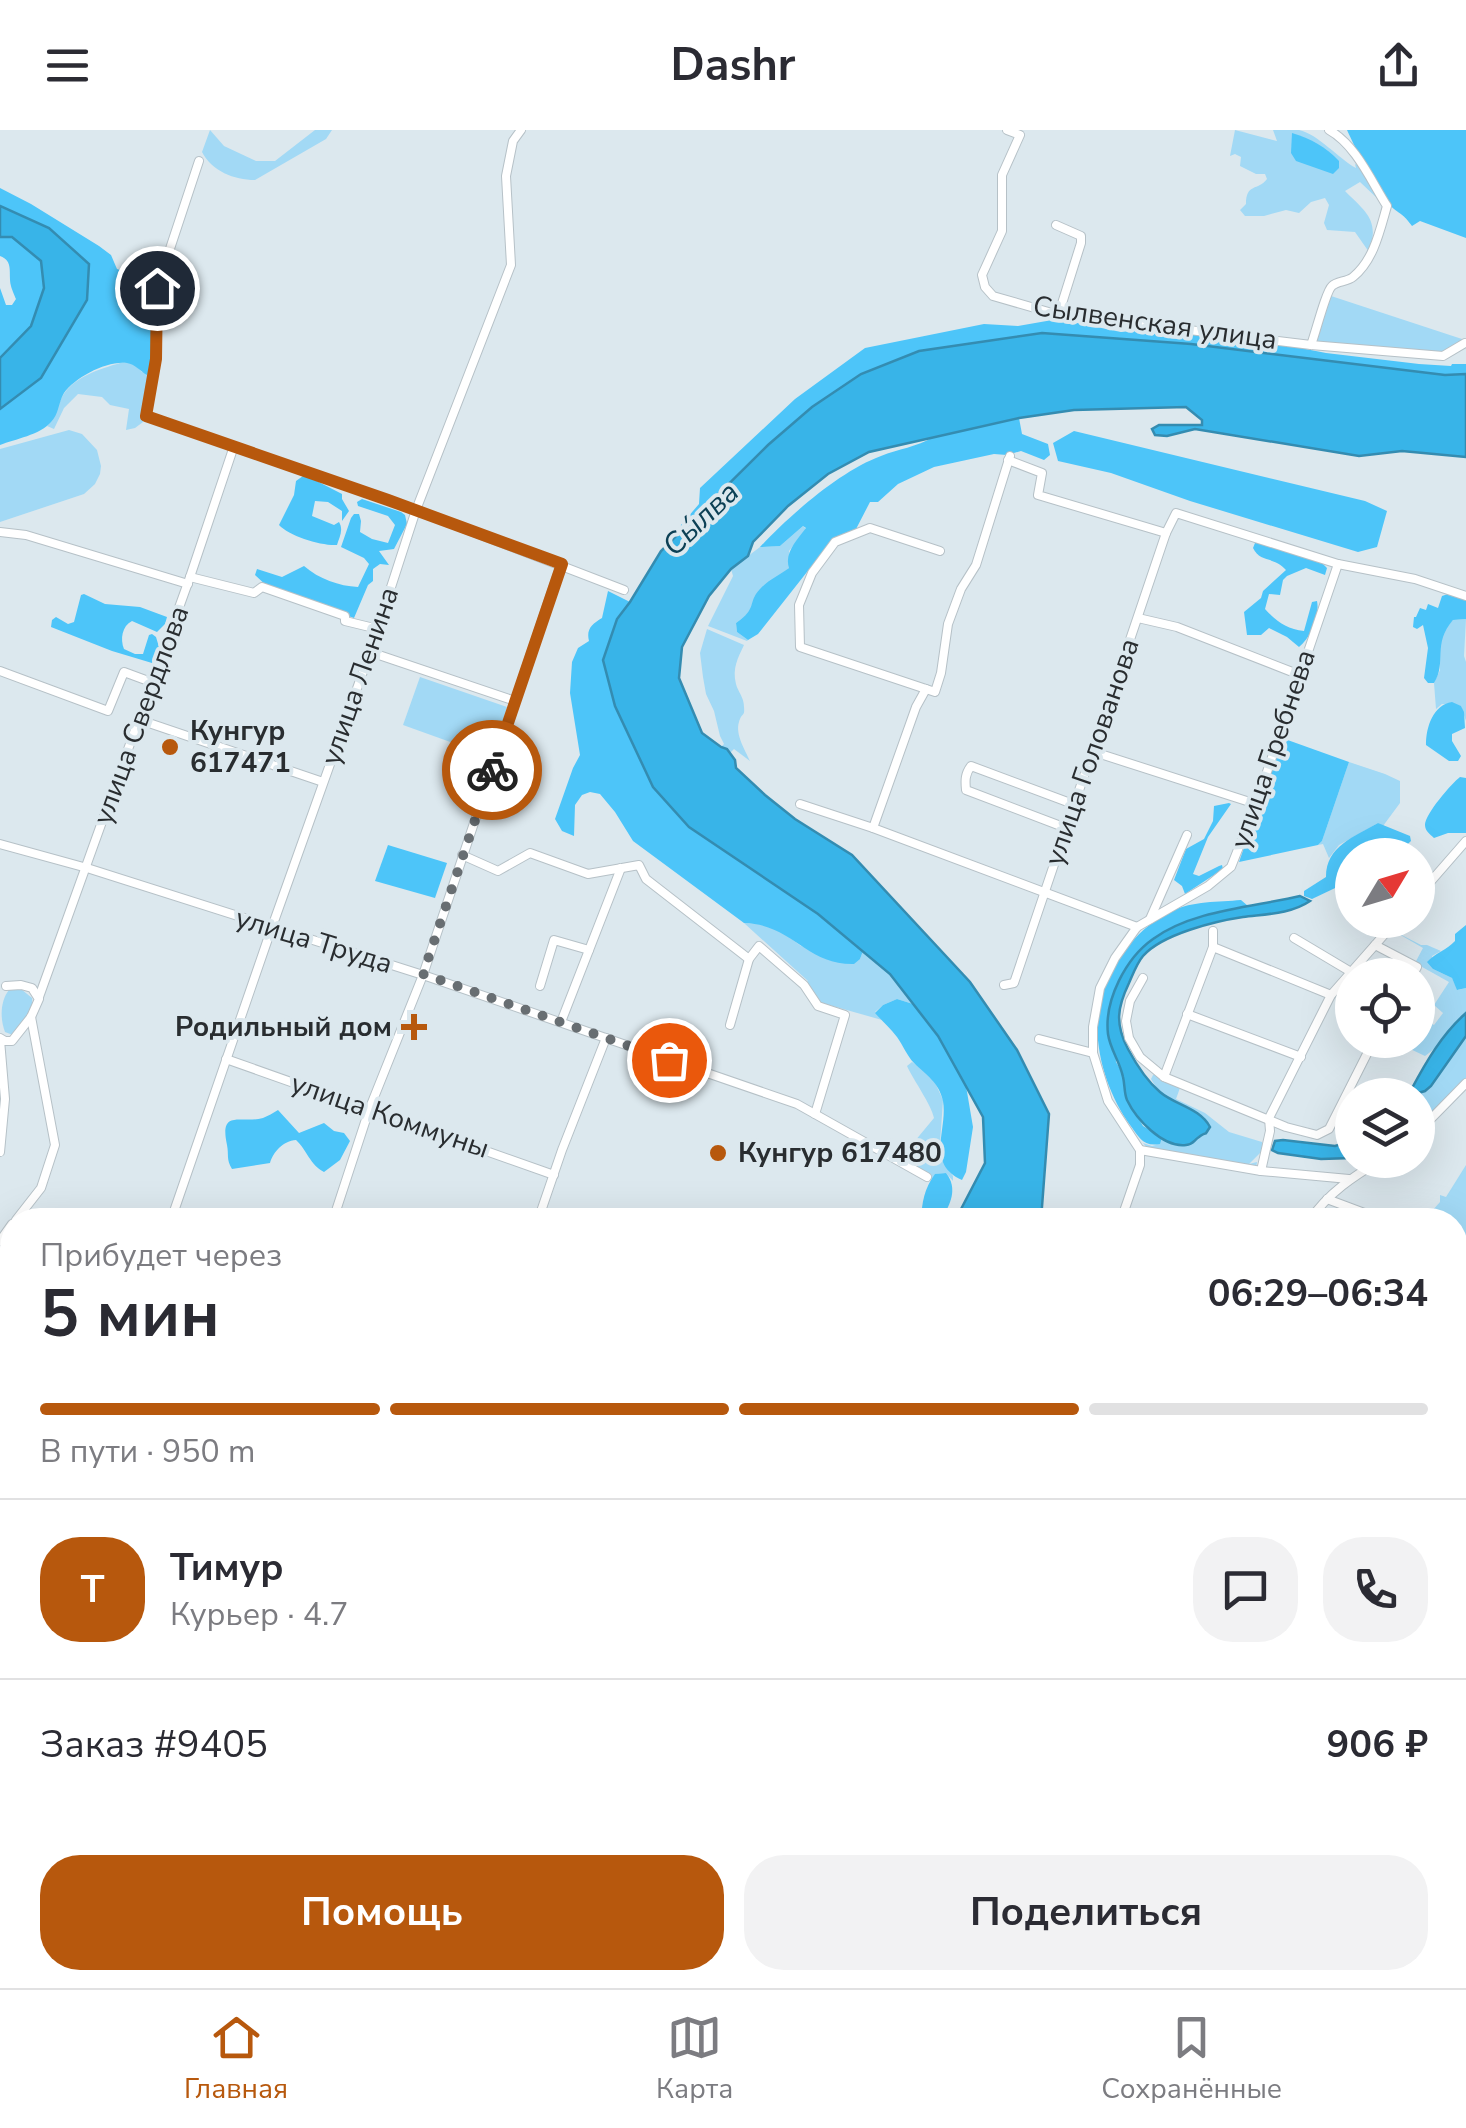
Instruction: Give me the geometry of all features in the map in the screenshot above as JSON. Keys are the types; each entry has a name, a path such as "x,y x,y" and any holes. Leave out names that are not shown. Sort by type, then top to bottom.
{"street":[{"name":"улица Ленина","path":"175,1208 416,510 511,265 506,176 513,141 521,130"},
{"name":"Сылвенская улица","path":"1007,130 1020,135 1002,175 1002,231 982,272 985,287 994,296 1059,313 1311,346 1442,356 1466,343"},
{"path":"1311,346 1329,291 1335,283 1350,280 1364,264 1377,240 1387,206 1354,153 1329,130"},
{"path":"199,161 157,288 156,359 146,416 416,510 624,590"},
{"path":"1056,225 1081,236 1082,243 1059,313"},
{"name":"улица Свердлова","path":"31,1017 140,720 234,446"},
{"path":"873,828 916,706 941,673 948,624 961,589 976,565 1009,458 1042,473 1038,495 1166,533"},
{"name":"улица Голованова","path":"1004,985 1014,983 1176,513 1338,564"},
{"path":"930,690 800,648 799,604 812,573 835,542 870,528 940,552"},
{"path":"0,532 26,535 189,581 254,593 262,587 345,616 345,621 378,629"},
{"path":"337,1208 369,1110 423,974 562,564"},
{"path":"1338,564 1414,579 1466,596"},
{"name":"улица Гребнева","path":"1140,1150 1108,1101 1093,1054 1100,988 1137,928 1208,886 1231,867 1338,564"},
{"path":"1138,618 1177,627 1300,675"},
{"path":"370,652 515,701"},
{"path":"0,671 108,711 124,672 150,682"},
{"path":"140,720 323,782"},
{"path":"1091,751 1256,804"},
{"path":"1066,828 966,790 966,773 972,766 1073,804"},
{"path":"800,804 1137,928"},
{"path":"1150,919 1188,836"},
{"path":"1435,877 1466,841"},
{"name":"улица Труда","path":"0,844 423,974 796,1104 815,1114"},
{"path":"462,855 498,871 530,853 588,874 639,865 646,879 748,959"},
{"path":"561,1022 621,868"},
{"path":"1164,1077 1212,948 1213,931"},
{"path":"1294,938 1335,962"},
{"path":"1363,958 1381,938"},
{"path":"540,986 554,940 590,950"},
{"path":"1375,945 1400,958"},
{"path":"730,1025 748,959 759,946 804,985 818,1006 845,1015 815,1114 927,1177"},
{"path":"1212,948 1332,996"},
{"path":"1143,978 1130,1001 1126,1021 1129,1038 1140,1057 1164,1077 1286,1127 1318,1135 1329,1129 1365,1058"},
{"path":"32,988 46,982"},
{"path":"2,986 32,988 39,997"},
{"path":"1260,1171 1270,1118 1335,992"},
{"path":"1187,1014 1301,1056"},
{"path":"3,1055 31,1017"},
{"path":"25,1208 41,1188 55,1145 31,1017"},
{"path":"542,1208 606,1038"},
{"path":"0,1039 12,1040"},
{"path":"0,1039 5,1099 0,1152"},
{"path":"1039,1039 1093,1054"},
{"name":"улица Коммуны","path":"226,1059 554,1175"},
{"path":"1435,1115 1466,1083"},
{"path":"1126,1208 1140,1165 1140,1150 1260,1171 1349,1179"},
{"path":"1320,1208 1349,1179"},
{"path":"1327,1199 1351,1208"}],"shaded area":[{"path":"210,130 224,146 256,161 275,161 315,130 332,130 326,139 255,180 224,173 206,159 202,152"},
{"path":"1235,130 1277,141 1273,130 1299,130 1314,136 1356,168 1355,164 1359,166 1379,200 1360,182 1345,191 1372,224 1369,252 1355,232 1327,230 1324,223 1329,205 1325,198 1311,202 1299,213 1286,210 1245,216 1240,210 1248,193 1267,179 1265,174 1240,166 1241,157 1230,156"},
{"path":"1347,130 1466,130 1466,238 1420,221 1412,226 1382,195"},
{"path":"1292,133 1328,151 1339,161 1339,168 1333,174 1296,161 1291,153"},
{"path":"0,188 99,246 111,255 117,269 132,274 149,297 144,309 146,323 153,328 152,371 147,375 127,363 93,371 64,393 56,416 46,426 0,445 0,409 41,378 87,300 49,228 0,206"},
{"path":"0,237 12,237 41,261 44,288 31,326 0,358 0,288 6,305 12,305 16,299 9,264 0,256"},
{"path":"1328,295 1465,340 1442,355 1315,341"},
{"path":"1058,319 1121,332 1151,329 1419,364 1466,364 1466,374 1445,375 1191,344 1042,333 919,351 768,445 680,534 681,525 699,504 700,488 795,399 865,348 984,324 1018,326"},
{"path":"120,363 133,363 142,372 152,371 143,422 126,430 129,409 110,405 102,397 78,394 64,408 54,429 47,426 73,384"},
{"path":"1019,418 1022,434 1048,444 1050,455 1044,460 1021,451 994,454 934,467 898,484 878,502 870,502 855,531 833,539 758,634 748,640 737,632 736,623 750,609 760,589 789,568 790,552 806,528 803,526 780,546 760,547 816,495 881,456 933,437"},
{"path":"69,430 82,434 97,450 101,466 95,484 84,494 0,522 0,449"},
{"path":"1074,431 1365,501 1387,511 1377,547 1358,552 1111,473 1058,461 1053,443"},
{"path":"303,476 342,494 349,511 342,521 342,511 328,502 315,501 312,516 334,525 339,522 337,545 306,540 279,525 294,495 296,481"},
{"path":"362,499 401,512 407,524 394,549 379,551 389,565 380,564 373,569 373,581 354,618 268,587 255,575 257,569 282,577 304,566 329,581 358,587 369,564 341,547 351,518 359,514 360,532 388,543 395,525 388,516 358,506"},
{"path":"803,526 806,529 789,551 789,568 755,596 749,612 736,623 737,632 748,640 708,626 733,576 731,569 760,547 780,546"},
{"path":"1255,543 1322,563 1327,568 1325,575 1306,568 1287,576 1280,595 1269,594 1265,609 1282,624 1304,631 1312,602 1317,601 1314,626 1299,647 1269,628 1261,635 1247,635 1244,612 1286,570 1259,556 1253,548"},
{"path":"608,591 630,602 617,619 689,827 793,895 863,951 854,964 823,958 775,930 744,923 633,841 600,794 582,795 575,805 574,836 562,831 555,819 580,755 570,693 572,662 578,648 589,641 591,627 602,618"},
{"path":"84,594 105,604 140,607 167,617 157,632 132,621 123,633 124,649 135,654 143,654 149,635 156,637 159,647 152,663 51,627 56,617 68,624 74,622"},
{"path":"1442,596 1466,599 1466,619 1453,620 1447,629 1438,675 1434,683 1428,683 1424,678 1428,648 1423,625 1413,627 1414,617 1420,608 1426,610 1428,604 1438,608"},
{"path":"1466,619 1466,721 1461,706 1442,704 1436,709 1434,683 1440,670 1444,630 1453,620"},
{"path":"707,629 744,645 735,678 744,707 738,732 750,761 734,749 730,753 721,747 724,744 706,694 700,653"},
{"path":"420,677 507,707 492,757 403,725"},
{"path":"1452,702 1464,712 1465,728 1452,734 1461,756 1458,761 1449,761 1426,745 1432,718 1440,707"},
{"path":"1282,738 1349,762 1322,841 1239,862"},
{"path":"1349,762 1400,781 1400,803 1383,826 1378,823 1351,838 1335,838 1335,850 1329,858 1323,844 1318,845"},
{"path":"1460,777 1466,778 1466,833 1434,838 1426,829 1426,820"},
{"path":"1229,803 1208,837 1193,874 1199,876 1222,865 1223,869 1185,894 1174,880 1186,849 1204,839 1213,821 1214,806"},
{"path":"1378,823 1410,838 1351,838"},
{"path":"388,845 447,863 435,898 375,881"},
{"path":"1335,851 1335,888 1312,899 1304,896 1304,891 1326,877"},
{"path":"1241,900 1248,906 1183,923 1148,942 1112,1001 1116,1062 1123,1074 1127,1098 1143,1126 1162,1137 1160,1144 1145,1142 1121,1111 1102,1062 1097,1026 1108,979 1130,944 1160,917 1188,905"},
{"path":"744,923 762,924 782,932 801,946 860,959 863,951 890,974 913,1004 897,999 883,1005 875,1012 882,1020 822,1003 804,985 808,981"},
{"path":"1466,925 1466,988 1457,990 1452,978 1435,970 1435,958 1432,958 1455,941 1455,934"},
{"path":"1406,938 1441,951 1432,958 1418,958 1423,948"},
{"path":"1435,970 1452,978 1458,990 1466,988 1466,1013 1435,1047 1435,1024 1443,1013 1435,1003 1449,982 1435,974"},
{"path":"21,989 32,998 31,1009 13,1035 5,1032 2,1005 9,990"},
{"path":"897,999 913,1004 938,1036 966,1086 973,1127 962,1180 944,1165 941,1155 944,1112 938,1089 875,1013"},
{"path":"1466,1036 1466,1079 1435,1111 1435,1079"},
{"path":"912,1062 932,1076 943,1100 942,1161 953,1181 946,1173 936,1174 932,1179 900,1159 934,1118 907,1066"},
{"path":"1158,1074 1181,1085 1176,1099 1205,1113 1229,1132 1262,1142 1262,1151 1249,1164 1257,1162 1256,1168 1147,1148 1143,1143 1159,1144 1162,1137 1180,1143 1206,1134 1207,1121 1156,1086 1151,1079"},
{"path":"278,1110 299,1133 324,1123 344,1133 350,1141 340,1160 324,1172 296,1140 279,1148 270,1163 232,1169 225,1133 229,1122 263,1118"},
{"path":"1466,1165 1466,1208 1435,1208 1440,1195 1446,1197"},
{"path":"946,1173 952,1196 947,1208 922,1208 928,1185 935,1174"}],"water":[{"path":"0,206 49,228 89,264 87,300 41,378 0,409 0,358 31,326 44,288 41,261 12,237 0,237"},
{"name":"Сы́лва","path":"1042,333 1191,344 1445,375 1466,374 1466,457 1402,451 1359,456 1195,429 1155,435 1152,429 1159,425 1202,425 1202,420 1186,407 1074,410 1019,418 869,452 828,474 788,506 753,542 748,556 731,569 709,596 682,647 679,678 702,733 727,749 736,768 765,795 852,855 970,982 1017,1050 1049,1114 1042,1208 962,1208 985,1163 983,1117 938,1036 890,974 818,914 689,827 653,787 615,706 603,660 617,619 661,551 768,445 812,407 861,374 919,351"},
{"path":"1300,896 1310,901 1287,911 1190,930 1163,941 1139,962 1120,1008 1124,1040 1155,1088 1200,1115 1210,1127 1189,1145 1168,1142 1144,1123 1127,1100 1122,1071 1109,1040 1110,1007 1119,981 1143,947 1169,929 1224,911"},
{"path":"1466,1013 1466,1036 1435,1080 1418,1078 1430,1058 1435,1058 1435,1049"},
{"path":"1275,1141 1335,1146 1335,1159 1278,1153 1272,1150"}],"way so far":[{"path":"492,770 423,974 669,1060"}],"place":[{"name":"Кунгур 617471","path":"170,747"},
{"name":"Родильный дом","path":"414,1027"},
{"name":"Кунгур 617480","path":"718,1153"}],"route":[{"path":"157,288 156,359 146,416 562,564 492,770"}]}
